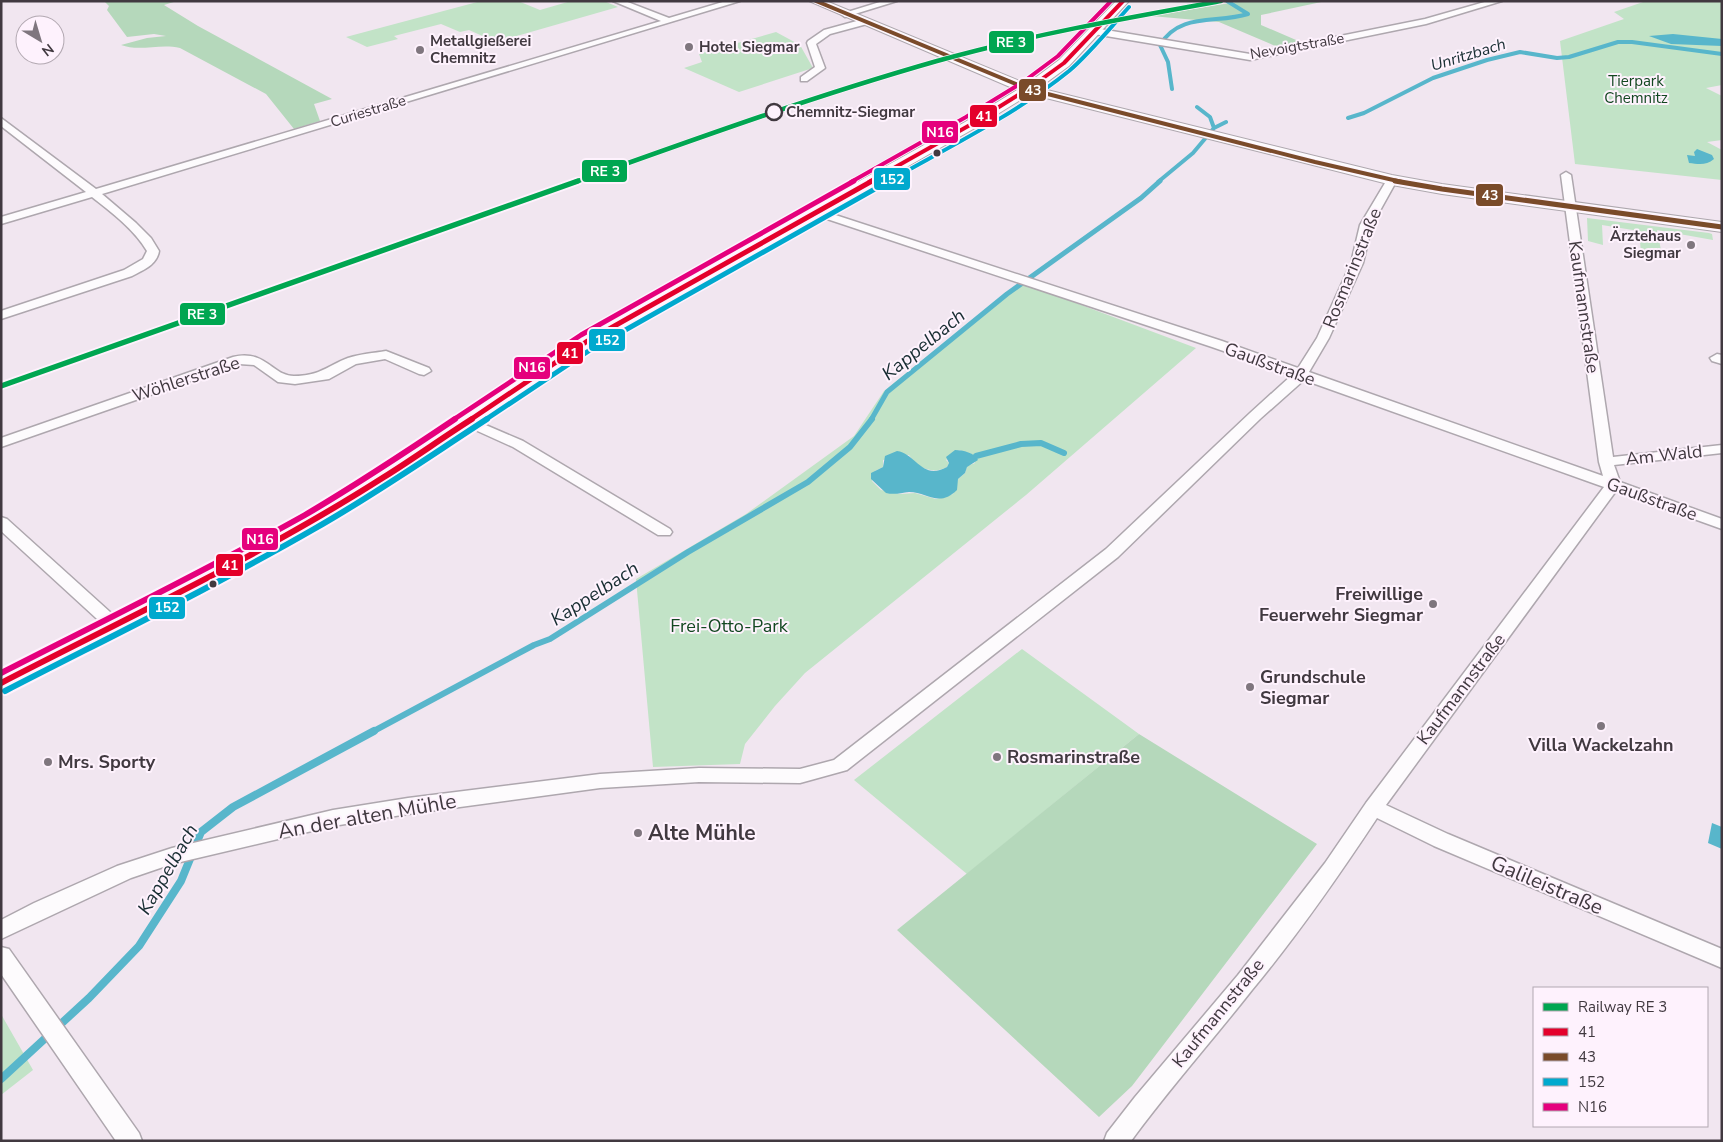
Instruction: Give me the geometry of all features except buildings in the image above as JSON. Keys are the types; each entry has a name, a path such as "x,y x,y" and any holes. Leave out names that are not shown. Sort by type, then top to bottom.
{"main road":[{"path":"815,1 1028,89 1315,162 1392,180 1570,208 1722,227"},
{"path":"1,683 277,539 352,497 532,375 586,342 940,142 1028,89 1064,63 1123,1"}],"street":[{"path":"617,1 668,22"},
{"name":"Curiestraße","path":"1,221 736,1"},
{"path":"846,14 892,1"},
{"name":"Nevoigtstraße","path":"1094,31 1250,57 1426,21 1498,1"},
{"path":"804,78 820,68 811,43 827,32 864,22"},
{"path":"1,121 122,216 150,244 153,252 151,258 144,264 128,273 1,315"},
{"name":"Kaufmannstraße","path":"1116,1141 1143,1105 1246,982 1332,869 1373,808 1613,485 1606,462 1566,175"},
{"name":"Rosmarinstraße","path":"749,774 800,776 840,765 1112,553 1255,416 1301,375 1323,338 1357,263 1366,226 1392,180"},
{"name":"Gaußstraße","path":"816,212 1199,338 1722,524"},
{"name":"Wöhlerstraße","path":"1,443 238,360 257,361 282,379 295,380 324,376 352,361 386,354 424,371"},
{"path":"467,420 518,444 664,532"},
{"name":"Am Wald","path":"1606,462 1722,449"},
{"path":"1,522 114,625"},
{"name":"An der alten Mühle","path":"1,930 42,909 124,872 172,856 333,818 516,791 600,781 749,774"},
{"name":"Galileistraße","path":"1373,808 1441,840 1722,959"},
{"path":"1,956 35,1002 63,1046 130,1141"}],"green space":[{"path":"104,1 177,1 164,5 198,26 332,99 314,104 320,121 294,129 266,94 180,48 165,46 135,48 121,45 147,38 166,36 154,34 127,37 107,10 109,6"},
{"path":"481,1 518,1 540,10 571,1 604,1 618,7 496,42 469,30 460,32 441,24 394,36 398,39 367,47 346,37"},
{"path":"1242,1 1326,1 1261,15 1261,25 1303,43 1280,48 1219,22 1151,16"},
{"name":"Tierpark Chemnitz","path":"1646,1 1722,1 1722,85 1706,88 1722,96 1722,140 1707,142 1722,150 1722,180 1575,164 1560,41 1624,19 1614,12"},
{"path":"776,32 800,45 813,68 739,92 684,68 702,62 699,54"},
{"path":"1587,218 1709,233 1712,234 1713,240 1657,230 1662,255 1641,252 1639,231 1602,225 1603,245 1588,241"},
{"name":"Frei-Otto-Park","path":"1020,282 1196,348 1026,495 805,673 775,706 745,744 740,764 653,767 636,579 746,514 854,436 884,391","holes":["959,450 971,454 975,463 967,466 965,473 958,479 953,494 936,499 915,493 900,494 881,490 872,481 875,471 883,467 883,460 909,455 921,467 936,470 947,467 949,463 946,460"]},
{"name":"Rosmarinstraße","path":"1022,649 1139,734 967,874 854,780"},
{"path":"1139,734 1317,844 1132,1086 1099,1117 897,930"},
{"path":"1,1014 33,1070 1,1095"}],"water":[{"path":"1673,34 1722,39 1722,46 1671,44 1649,36"},
{"path":"1697,149 1712,155 1714,159 1705,164 1689,163 1687,155 1695,156 1694,152"},
{"path":"955,450 968,452 978,460 967,467 965,473 958,479 957,490 944,498 933,498 909,492 886,493 871,479 871,473 883,467 885,456 897,451 904,453 925,469 931,471 947,467 949,463 946,457"},
{"path":"1712,823 1722,827 1722,849 1708,843"}],"waterway":[{"path":"1172,89 1168,62 1160,45 1168,35 1188,23 1248,14 1227,1"},
{"name":"Unritzbach","path":"1348,118 1364,113 1433,78 1487,60 1520,52 1557,58 1569,57 1618,42 1632,42 1722,54"},
{"path":"1197,107 1210,117 1214,128"},
{"name":"Unritzbach","path":"1214,128 1226,122"},
{"name":"Kappelbach","path":"1158,182 1193,153 1214,128"},
{"name":"Kappelbach","path":"871,420 887,392 1007,294 1141,198 1160,181"},
{"name":"Kappelbach","path":"372,732 534,645 550,639 688,552 808,482 850,447 872,419"},
{"path":"976,456 1021,444 1041,443 1064,453"},
{"name":"Kappelbach","path":"1,1079 89,998 139,946 181,881 201,832 233,807 374,731"}],"transit line":[{"name":"43","path":"816,1 1028,89 1315,162 1392,180 1442,189 1722,227"},
{"name":"N16","path":"1,673 219,562 306,514 378,470 581,335 966,117 1023,82 1058,56 1111,1"},
{"name":"41","path":"1,683 223,569 310,521 383,478 586,342 970,125 1028,89 1064,63 1123,1"},
{"path":"1,386 662,151 882,77 937,61 1042,35 1221,1"},
{"name":"152","path":"5,691 227,577 315,529 387,485 590,350 975,132 1033,96 1070,70 1129,7"}],"place":[{"name":"Hotel Siegmar","path":"689,47"},
{"name":"Metallgießerei Chemnitz","path":"420,50"},
{"name":"Chemnitz-Siegmar","path":"774,112"},
{"name":"Ärztehaus Siegmar","path":"1691,245"},
{"name":"Freiwillige Feuerwehr Siegmar","path":"1433,604"},
{"name":"Grundschule Siegmar","path":"1250,687"},
{"name":"Villa Wackelzahn","path":"1601,726"},
{"name":"Rosmarinstraße","path":"997,757"},
{"name":"Mrs. Sporty","path":"48,762"},
{"name":"Alte Mühle","path":"638,833"}]}
